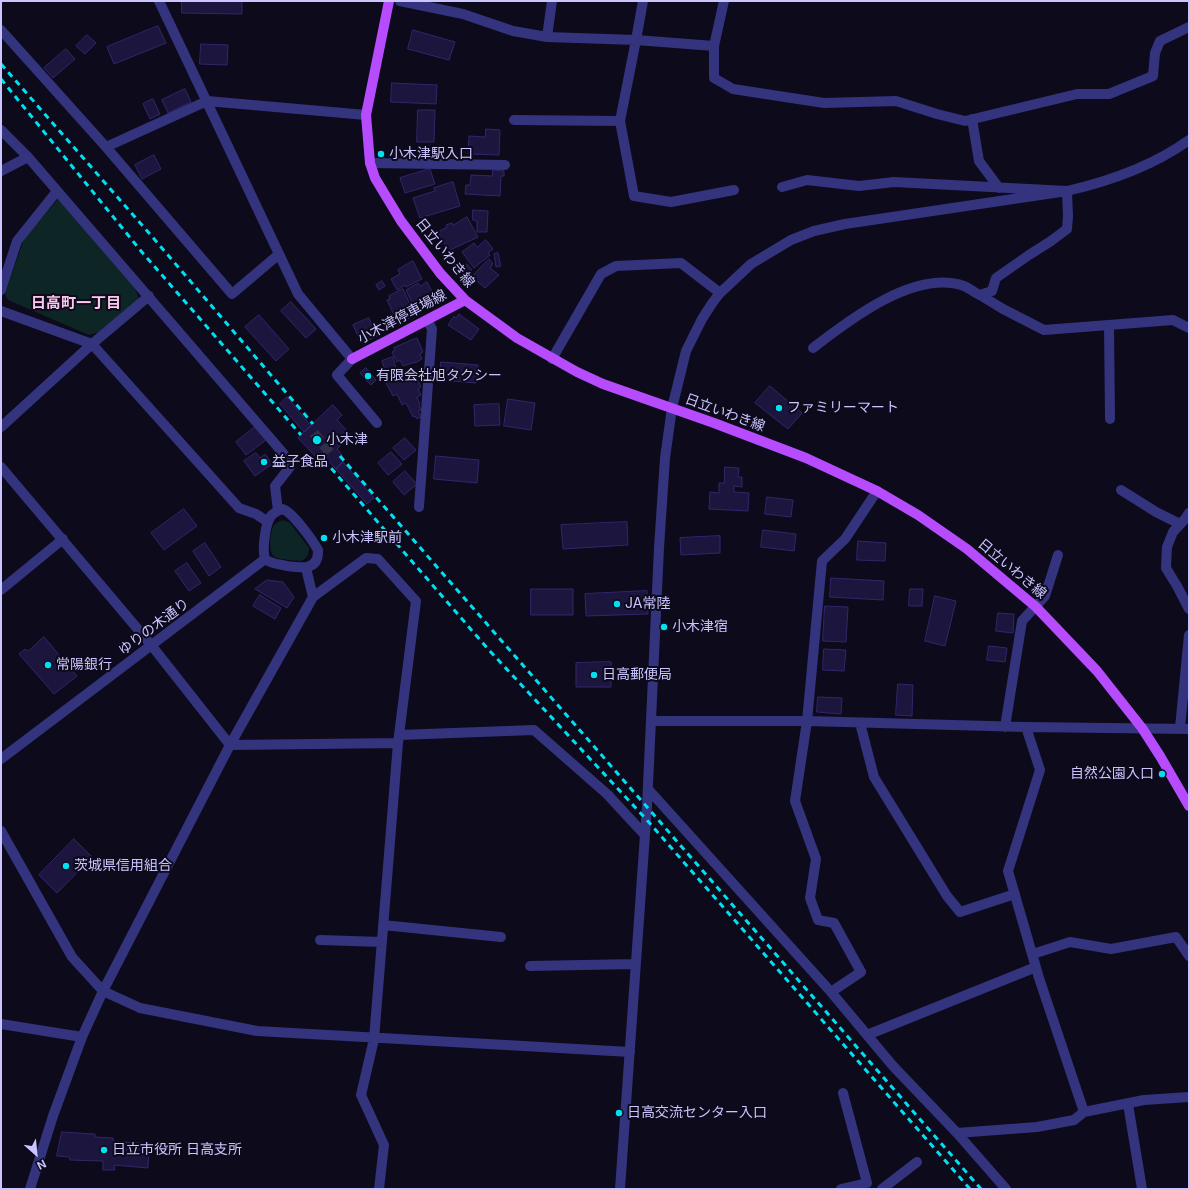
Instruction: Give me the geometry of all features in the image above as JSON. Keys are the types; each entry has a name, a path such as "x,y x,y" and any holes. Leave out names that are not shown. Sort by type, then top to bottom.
{"main road":[{"name":"日立いわき線","path":"389,1 366,115 370,163 375,178 401,221 440,273 465,300 517,338 577,372 603,384 714,422 806,458 877,491 918,515 967,549 1036,607 1097,671 1142,728 1189,806"},
{"name":"小木津停車場線","path":"352,359 465,300"}],"street":[{"path":"159,1 278,255 298,294 352,359 337,375 377,423"},
{"path":"400,1 463,14 513,31 547,37 636,40 714,46"},
{"path":"547,37 552,1"},
{"path":"642,1 620,121 634,196 671,202 734,190"},
{"path":"724,1 714,46 714,78 733,89 824,103 896,101 965,121 1077,94 1110,94 1153,76 1155,53 1160,41 1189,27"},
{"path":"1,30 106,147 232,294 278,255"},
{"path":"106,147 207,101 366,115"},
{"path":"972,119 979,161 999,188"},
{"path":"514,120 620,121"},
{"path":"1,130 28,157 283,453 290,467 275,486 278,510"},
{"path":"620,1189 648,789 659,548 665,458 672,408 686,351 702,319 712,302 750,264 791,240 814,231 845,224 1067,191 1095,184 1121,175 1152,162 1189,140"},
{"path":"1,171 28,157"},
{"path":"370,163 505,165"},
{"path":"782,187 806,180 859,186 894,182 1067,191"},
{"path":"1,290 17,241 57,191"},
{"path":"980,296 992,291 996,278 1050,242 1067,228 1067,191"},
{"path":"552,359 601,274 616,266 681,263 720,293"},
{"path":"813,348 865,310 927,283 943,283 963,286 1003,310 1044,330 1173,320 1189,328"},
{"path":"1,427 92,344 149,296"},
{"path":"1,311 92,344 239,508 256,514 268,522"},
{"path":"419,507 432,329 427,320"},
{"path":"1109,325 1110,419"},
{"path":"1,467 152,646 230,745"},
{"path":"1122,490 1156,512 1180,524"},
{"path":"831,992 860,972 834,923 818,920 810,898 816,859 795,801 807,721 822,560 845,539 877,491"},
{"path":"282,509 288,512 315,545 318,550 317,559 306,568 272,563 265,560 263,549 268,522 270,517 278,510 282,509"},
{"path":"1189,513 1173,532 1167,547 1166,568 1189,609"},
{"path":"1,590 63,539"},
{"path":"1005,727 1022,621 1045,596 1058,555"},
{"path":"30,1189 53,1116 82,1038 103,991 230,745 313,596 366,558 378,559 416,601 399,739 374,1039 361,1096 384,1145 379,1189"},
{"name":"ゆりの木通り","path":"1,759 265,560"},
{"path":"306,568 313,596"},
{"path":"651,721 807,721 1026,728 1184,728 1189,634"},
{"path":"860,723 874,777 947,896 960,912 1015,894"},
{"path":"1026,728 1040,770 1008,871 1036,967 1084,1112"},
{"path":"230,745 399,739 534,730 607,794 644,834"},
{"path":"648,789 831,992 898,1071 957,1133 1006,1189"},
{"path":"1,831 72,957 103,991 140,1008 257,1031 374,1039 630,1052"},
{"path":"383,924 501,937"},
{"path":"1033,954 1070,942 1111,949 1176,937 1189,956"},
{"path":"320,940 382,942"},
{"path":"530,966 636,964"},
{"path":"867,1035 1036,967"},
{"path":"1,1024 82,1038"},
{"path":"843,1093 867,1183"},
{"path":"957,1133 1037,1127 1074,1120 1084,1112 1144,1100 1189,1097"},
{"path":"1128,1104 1142,1189"},
{"path":"882,1189 917,1162"},
{"path":"841,1189 867,1183 878,1189"}],"green space":[{"path":"58,199 135,289 139,299 102,331 89,335 8,300 5,294 24,239"},
{"path":"283,520 290,523 309,548 307,556 301,561 278,558 271,552 270,539 273,527 276,523"}],"building":[{"path":"182,1 242,1 242,14 182,13"},
{"path":"158,26 166,43 114,64 107,47"},
{"path":"413,30 455,42 449,60 408,49"},
{"path":"87,35 96,43 85,54 76,46"},
{"path":"201,44 228,45 227,65 200,64"},
{"path":"66,49 75,59 53,78 44,68"},
{"path":"392,83 437,85 436,104 391,102"},
{"path":"185,89 191,102 168,113 162,100"},
{"path":"153,99 160,114 150,119 143,104"},
{"path":"418,110 435,110 434,142 417,142"},
{"path":"486,129 500,130 499,155 468,154 469,136 485,137"},
{"path":"154,155 161,169 142,179 135,165"},
{"path":"430,169 435,184 405,193 400,178"},
{"path":"493,170 504,171 504,176 501,176 500,196 465,194 466,185 470,185 471,175 492,176"},
{"path":"453,182 460,206 420,218 413,198 435,191 434,188"},
{"path":"473,210 488,211 487,232 477,232 477,221 473,220"},
{"path":"467,217 478,237 448,251 438,232 447,227 446,225 452,223 453,225"},
{"path":"486,240 493,249 488,253 490,255 474,268 462,252 474,243 477,247"},
{"path":"498,253 501,266 496,267 494,254"},
{"path":"489,259 493,264 490,268 499,275 485,288 472,277"},
{"path":"413,261 422,279 406,287 405,285 397,290 391,279 400,274 398,270"},
{"path":"467,264 472,270 464,276 459,270"},
{"path":"382,281 385,286 379,290 376,285"},
{"path":"427,282 437,301 425,309 424,307 416,311 406,290 418,283 420,286"},
{"path":"403,289 415,315 398,324 387,300 390,299 389,296"},
{"path":"291,302 316,329 306,338 281,311"},
{"path":"459,314 479,329 471,340 448,325 454,316 456,318"},
{"path":"259,315 289,349 276,361 245,327"},
{"path":"369,318 377,336 363,343 353,325"},
{"path":"417,338 423,352 420,354 422,359 415,363 403,366 400,360 397,362 392,352 395,350 394,348"},
{"path":"393,357 396,369 386,373 382,361"},
{"path":"441,362 478,365 476,383 440,380"},
{"name":"有限会社旭タクシー","path":"366,368 376,380 371,385 360,373"},
{"path":"383,370 384,374 379,375 378,372"},
{"path":"400,373 403,380 415,374 421,387 418,389 421,395 417,397 421,410 418,411 421,417 417,419 415,416 413,417 406,403 402,405 397,394 393,396 385,381"},
{"name":"ファミリーマート","path":"770,386 802,413 788,429 755,403"},
{"path":"287,397 311,426 304,432 280,404"},
{"path":"508,399 535,403 531,430 504,426"},
{"path":"499,404 500,425 475,426 474,405"},
{"name":"小木津","path":"333,405 342,415 337,420 351,435 337,449 342,455 339,457 343,462 336,469 326,458 321,462 298,438"},
{"path":"255,427 266,440 246,455 236,442"},
{"path":"405,438 416,450 404,460 393,448"},
{"path":"391,452 402,464 388,475 378,463"},
{"path":"256,453 260,458 265,454 272,464 255,476 244,461"},
{"path":"436,456 479,460 477,483 434,479"},
{"path":"343,462 374,498 367,504 336,469"},
{"path":"725,467 739,468 738,477 742,477 742,487 734,486 734,492 749,493 748,511 709,509 710,492 719,493 719,483 724,483"},
{"path":"405,471 417,484 404,495 393,482"},
{"path":"767,497 793,500 791,517 765,514"},
{"path":"184,509 197,526 164,550 151,533"},
{"path":"627,522 628,545 563,549 561,525"},
{"path":"763,530 796,534 794,551 761,547"},
{"path":"720,536 720,553 681,555 680,538"},
{"path":"858,541 886,543 885,561 857,560"},
{"path":"205,543 221,567 209,576 193,551"},
{"path":"187,563 201,583 189,591 175,571"},
{"path":"831,578 884,581 883,600 830,597"},
{"path":"267,580 283,582 294,597 287,608 255,589"},
{"path":"531,589 573,589 573,615 531,615"},
{"path":"910,589 923,589 922,606 909,606"},
{"name":"JA常陸","path":"647,591 648,614 586,616 585,594"},
{"path":"260,595 281,608 275,619 253,606"},
{"path":"935,596 956,601 945,646 925,641"},
{"path":"825,606 848,607 846,642 823,641"},
{"path":"998,613 1014,614 1013,633 996,631"},
{"name":"常陽銀行","path":"44,637 77,676 54,694 19,654 25,649 28,651"},
{"path":"989,646 1007,648 1005,662 987,660"},
{"path":"824,649 846,650 844,671 823,670"},
{"path":"611,662 611,687 576,687 576,663"},
{"path":"898,684 913,685 912,716 896,715"},
{"path":"818,697 842,698 841,714 817,712"},
{"name":"茨城県信用組合","path":"74,839 92,857 57,893 39,875"},
{"name":"日立市役所 日高支所","path":"62,1132 95,1134 95,1137 113,1138 113,1141 149,1144 148,1168 114,1165 115,1170 103,1170 103,1161 70,1160 69,1157 57,1156"}],"tunnel":[{"path":"314,433 330,453 328,455"}],"railway":[{"path":"1,64 313,424"},
{"path":"1,79 141,251 301,435"},
{"path":"340,456 981,1189"},
{"path":"324,460 488,649 646,819 970,1189"}],"place":[{"name":"小木津駅入口","path":"381,154"},
{"name":"有限会社旭タクシー","path":"368,376"},
{"name":"ファミリーマート","path":"779,408"},
{"name":"小木津","path":"317,440"},
{"name":"益子食品","path":"264,462"},
{"name":"小木津駅前","path":"324,538"},
{"name":"JA常陸","path":"617,604"},
{"name":"小木津宿","path":"664,627"},
{"name":"常陽銀行","path":"48,665"},
{"name":"日高郵便局","path":"594,675"},
{"name":"自然公園入口","path":"1162,774"},
{"name":"茨城県信用組合","path":"66,866"},
{"name":"日高交流センター入口","path":"619,1113"},
{"name":"日立市役所 日高支所","path":"104,1150"}],"district":[{"name":"日高町一丁目","path":"76,303"}]}
